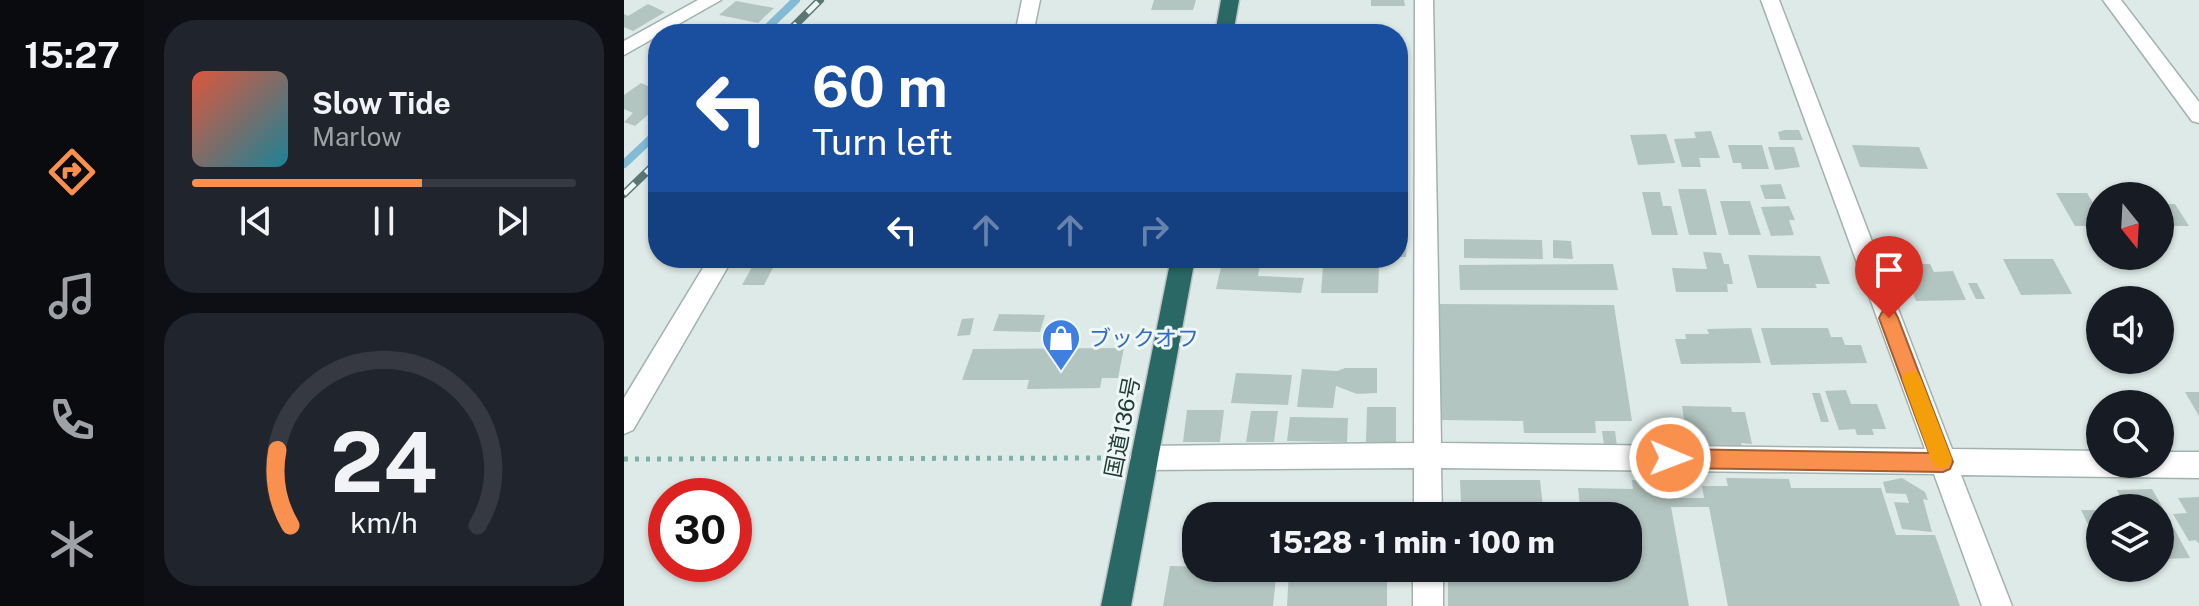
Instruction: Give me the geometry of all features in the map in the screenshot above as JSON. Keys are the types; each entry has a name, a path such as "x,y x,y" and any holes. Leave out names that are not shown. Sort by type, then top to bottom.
{"highway":[{"path":"1226,24 1230,0"},
{"name":"国道136号","path":"1116,606 1181,268"}],"street":[{"path":"669,24 712,0"},
{"path":"1026,24 1031,0"},
{"path":"1424,0 1428,502"},
{"path":"1770,0 1997,606"},
{"path":"2112,0 2199,116"},
{"path":"624,49 648,36"},
{"path":"624,422 715,268"},
{"path":"1144,458 1428,455 2086,464"},
{"path":"2174,465 2199,465"},
{"path":"1428,582 1428,606"}],"path":[{"path":"624,459 1144,458"}],"building":[{"path":"1154,0 1196,0 1193,10 1151,10"},
{"path":"1371,0 1404,0 1405,6 1371,6"},
{"path":"736,1 774,8 758,23 719,15"},
{"path":"648,4 665,12 633,31 624,27 624,14 628,16"},
{"path":"641,83 648,86 648,115 635,126 624,122 633,113 624,109 624,95"},
{"path":"1799,130 1803,140 1780,140 1778,132"},
{"path":"1711,131 1720,158 1699,158 1701,167 1682,167 1674,139 1696,138 1694,132"},
{"path":"1666,134 1675,163 1638,165 1630,135"},
{"path":"1728,145 1762,145 1769,169 1742,169 1741,163 1733,163"},
{"path":"1852,145 1919,147 1928,169 1860,167"},
{"path":"1768,147 1794,147 1800,167 1775,170"},
{"path":"1781,184 1786,199 1765,199 1760,185"},
{"path":"1678,189 1706,189 1717,235 1689,235"},
{"path":"1642,192 1660,192 1663,206 1671,206 1678,235 1652,235"},
{"path":"2056,193 2086,193 2086,226 2075,226"},
{"path":"1720,201 1750,201 1761,235 1729,235"},
{"path":"2174,204 2175,204 2189,226 2174,226"},
{"path":"1789,206 1795,220 1789,220 1794,235 1771,236 1761,207"},
{"path":"1464,239 1542,240 1543,259 1464,258"},
{"path":"1553,240 1571,241 1573,259 1553,258"},
{"path":"1703,252 1721,253 1724,264 1729,264 1733,284 1727,284 1728,292 1676,292 1672,268 1707,269"},
{"path":"1748,255 1820,256 1830,284 1815,284 1817,288 1757,288"},
{"path":"2003,259 2053,259 2072,294 2021,295"},
{"path":"1613,264 1618,290 1460,290 1459,265"},
{"path":"1901,264 1930,264 1934,272 1953,271 1966,300 1916,301"},
{"path":"751,268 773,268 764,285 742,285"},
{"path":"1221,268 1259,268 1258,276 1304,278 1301,293 1216,289"},
{"path":"1323,268 1379,268 1378,293 1321,293"},
{"path":"1968,283 1977,283 1985,299 1976,299"},
{"path":"1438,304 1614,305 1632,421 1595,421 1596,433 1524,433 1523,421 1439,420"},
{"path":"999,314 1045,315 1040,332 993,331"},
{"path":"974,318 970,335 957,336 962,319"},
{"path":"1751,328 1761,363 1681,364 1675,339 1686,339 1685,334 1709,334 1707,329"},
{"path":"1761,328 1828,328 1831,337 1842,337 1845,345 1861,345 1867,363 1771,365"},
{"path":"1124,348 1118,378 1102,378 1100,388 1027,389 1029,380 962,380 973,349"},
{"path":"1377,368 1377,393 1357,394 1336,386 1333,408 1297,407 1302,369 1337,371"},
{"path":"1236,373 1292,375 1288,405 1231,403"},
{"path":"1846,390 1851,404 1877,404 1886,429 1872,429 1874,435 1857,435 1855,429 1839,430 1825,391"},
{"path":"2185,392 2199,392 2199,416"},
{"path":"1812,393 1820,393 1829,422 1821,422"},
{"path":"1682,406 1731,407 1732,412 1745,412 1752,444 1741,443 1743,450 1689,449"},
{"path":"1367,407 1396,407 1396,442 1366,442"},
{"path":"1187,410 1224,410 1220,442 1183,442"},
{"path":"1251,411 1278,411 1274,442 1246,442"},
{"path":"1290,417 1348,418 1347,442 1287,441"},
{"path":"1602,431 1615,431 1617,446 1604,445"},
{"path":"1726,478 1789,479 1791,488 1881,488 1896,535 1935,535 1960,606 1728,606 1709,507 1671,507 1689,606 1448,606 1448,582 1642,582 1642,502 1580,502 1578,488 1633,489 1632,480 1655,480 1657,492 1669,492 1671,498 1704,498 1702,486 1728,486"},
{"path":"1902,478 1925,492 1928,500 1923,499 1932,532 1902,529 1894,502 1909,503 1906,494 1886,493 1883,482"},
{"path":"1460,480 1540,480 1542,502 1461,502"},
{"path":"2152,489 2155,494 2119,494 2117,490"},
{"path":"2199,497 2199,544 2196,540 2189,541 2174,516 2187,513 2178,498"},
{"path":"2174,529 2190,558 2174,559"},
{"path":"1170,566 1182,566 1182,582 1276,582 1273,606 1163,606"},
{"path":"1288,582 1387,582 1387,606 1287,606"}],"waterway":[{"path":"771,24 796,0"},
{"path":"624,164 648,141"}],"railway":[{"path":"796,24 820,0"},
{"path":"624,194 648,171"}],"slow traffic":[{"path":"1912,379 1941,459"}],"place":[{"name":"ブックオフ","path":"1061,372"}],"route":[{"path":"1670,458 1943,462 1889,318"}]}
